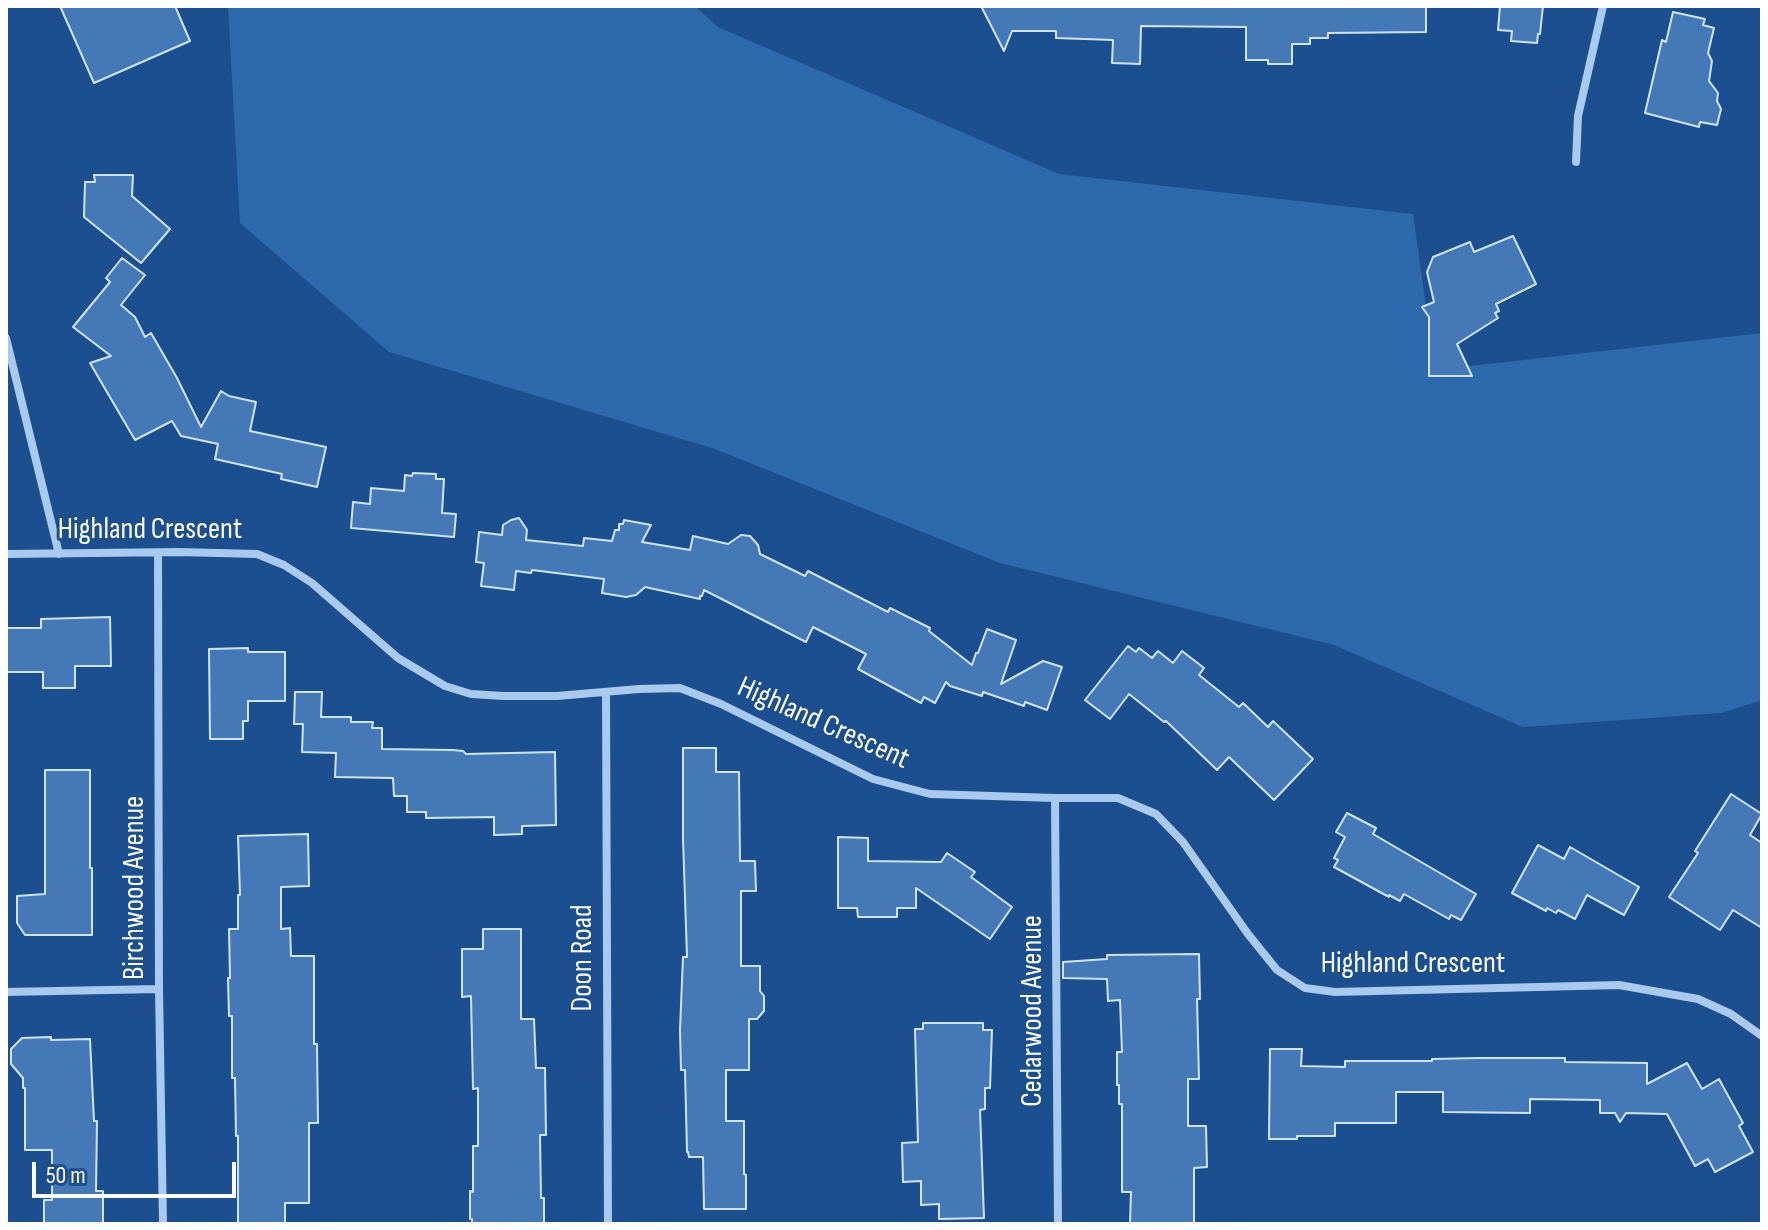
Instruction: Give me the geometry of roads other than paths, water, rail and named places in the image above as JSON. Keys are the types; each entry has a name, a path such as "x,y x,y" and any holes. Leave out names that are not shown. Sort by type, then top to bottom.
{"street":[{"path":"1576,162 1578,116 1603,6"},
{"path":"6,338 59,554"},
{"name":"Birchwood Avenue","path":"158,553 163,1224"},
{"name":"Highland Crescent","path":"6,554 257,554 284,565 312,583 398,658 445,686 471,694 557,696 680,688 721,704 873,779 930,794 1118,798 1156,814 1183,842 1277,970 1305,988 1335,992 1619,985 1698,999 1731,1014 1762,1036"},
{"name":"Doon Road","path":"606,692 608,1224"},
{"name":"Cedarwood Avenue","path":"1055,798 1058,1224"},
{"path":"6,992 159,989"}]}
